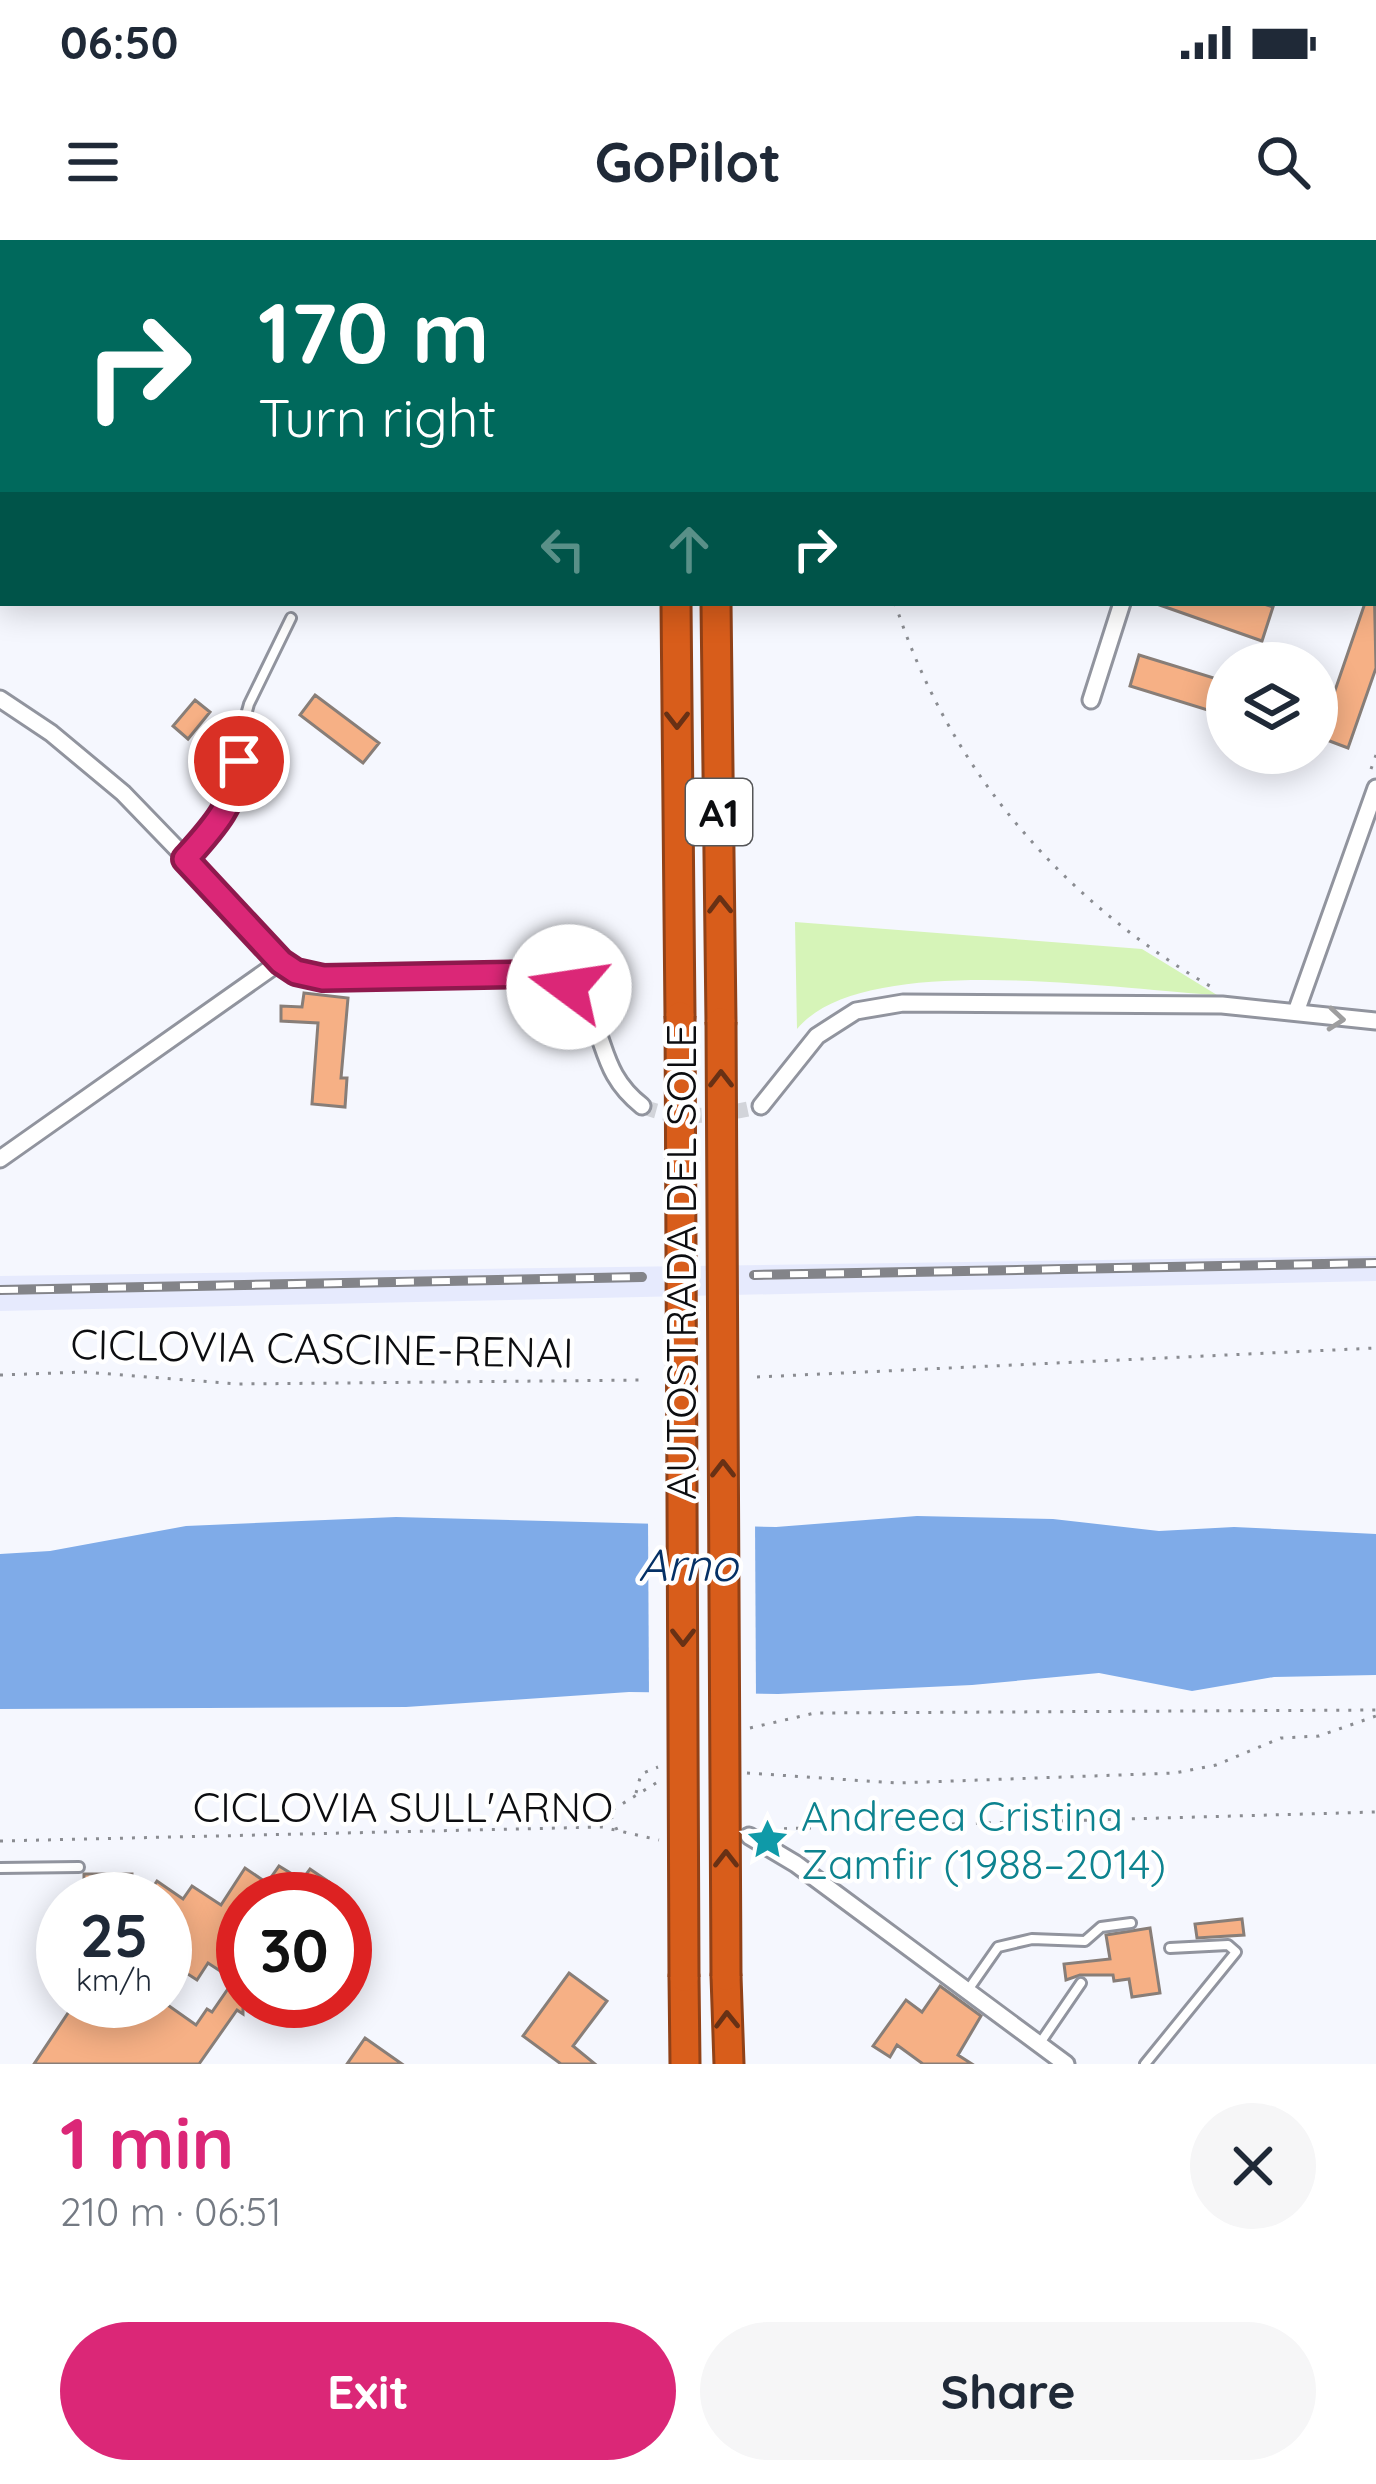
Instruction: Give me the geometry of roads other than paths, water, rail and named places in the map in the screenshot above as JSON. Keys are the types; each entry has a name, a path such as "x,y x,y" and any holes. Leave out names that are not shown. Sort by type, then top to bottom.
{"highway":[{"name":"AUTOSTRADA DEL SOLE","path":"676,606 685,2064"},
{"name":"AUTOSTRADA DEL SOLE","path":"716,606 728,2064"}],"street":[{"path":"1091,700 1121,606"},
{"path":"0,699 84,758 281,962 296,972 323,978 536,974 569,987 599,1031 608,1065 622,1090 642,1106"},
{"path":"1296,1012 1376,788"},
{"path":"0,1159 281,962"},
{"path":"761,1106 817,1036 856,1011 887,1006 1222,1005 1376,1021"},
{"path":"749,1836 796,1864 1066,2064"}],"lane":[{"path":"185,859 220,821 237,789 241,733 249,704 292,618"},
{"path":"0,1868 79,1867"},
{"path":"967,1991 998,1947 1013,1941 1084,1941 1101,1927 1131,1923"},
{"path":"1145,2064 1236,1952 1228,1945 1170,1948"},
{"path":"1039,2044 1081,1984"}],"water":[{"name":"Arno","path":"917,1516 1053,1519 1159,1531 1234,1527 1376,1534 1376,1675 1274,1677 1192,1691 1099,1673 972,1685 778,1694 629,1692 406,1707 0,1709 0,1554 50,1551 186,1526 396,1517 776,1527"}],"tunnel":[{"path":"642,1106 686,1115 761,1106"}],"railway":[{"path":"754,1275 1376,1263"},
{"path":"0,1290 642,1277"}],"place":[{"name":"Andreea Cristina Zamfir (1988–2014)","path":"767,1839"}]}
